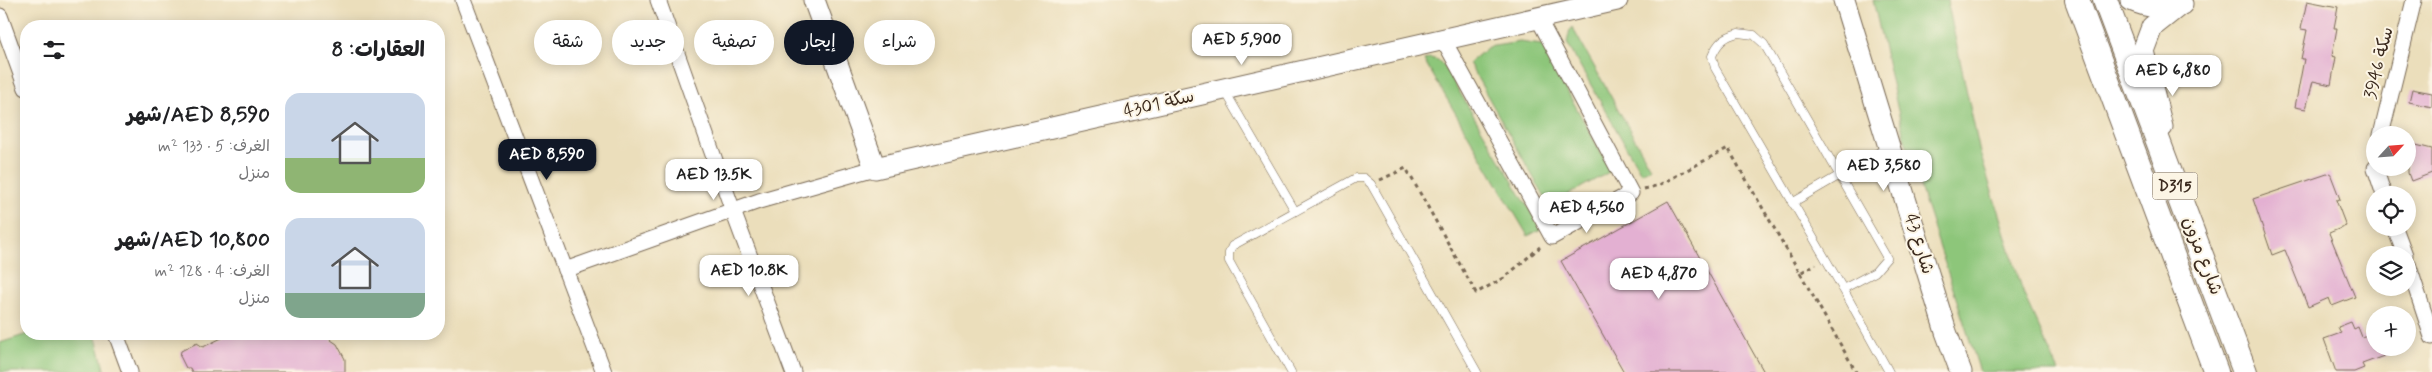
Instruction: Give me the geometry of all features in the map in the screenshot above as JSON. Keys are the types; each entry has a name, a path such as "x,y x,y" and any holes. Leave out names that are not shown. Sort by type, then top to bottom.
{"main road":[{"name":"شارع مزون","path":"2077,0 2216,372"},
{"name":"شارع مزون","path":"2105,0 2245,372"}],"street":[{"path":"463,0 604,372"},
{"path":"658,0 793,372"},
{"path":"565,270 733,211 875,168 814,0"},
{"name":"سكة 4301","path":"875,168 1617,0"},
{"name":"شارع 43","path":"1844,0 1946,332 1961,372"},
{"path":"2131,0 2144,6 2163,8 2186,2"},
{"name":"سكة 3946","path":"2383,126 2414,0"},
{"path":"2177,191 2143,51 2152,27 2186,2"},
{"path":"0,16 20,71"},
{"path":"1443,39 1552,237 1631,193 1538,18"},
{"path":"2416,281 2426,302 2432,337"},
{"path":"118,340 130,372"}],"lane":[{"path":"1843,289 1875,272 1887,258 1764,44 1754,35 1738,33 1726,37 1717,44 1712,56 1715,68 1889,372"},
{"path":"1224,89 1294,211"},
{"path":"1792,203 1888,146"},
{"path":"1291,372 1229,261 1229,253 1232,246 1356,178 1364,178 1371,184 1477,372"}],"path":[{"path":"1631,193 1659,185 1728,148 1856,372"},
{"path":"1371,184 1406,168 1476,293 1504,278 1552,237"},
{"path":"1800,273 1826,259"}],"green space":[{"path":"1873,0 1947,0 1980,153 2024,295 2059,372 1980,372 1904,137"},
{"path":"1572,27 1651,168 1641,173 1567,43"},
{"path":"1520,42 1542,45 1611,171 1549,205 1469,63 1488,47"},
{"path":"1430,58 1438,60 1444,66 1541,229 1528,236 1424,60"},
{"path":"20,336 20,340 97,340 105,372 0,372 0,343"}],"building":[{"path":"2307,1 2338,7 2334,28 2337,28 2332,56 2336,57 2331,85 2313,81 2306,109 2295,107 2304,59 2301,59 2307,30 2301,29"},
{"path":"2412,89 2432,93 2432,107 2409,102"},
{"path":"2416,145 2432,149 2432,173 2411,181 2409,176 2416,176"},
{"path":"2330,173 2340,199 2336,200 2346,226 2329,233 2355,297 2332,306 2329,298 2308,307 2285,250 2272,255 2253,199"},
{"path":"1668,201 1764,372 1624,372 1561,261"},
{"path":"2351,322 2354,329 2358,327 2362,337 2366,335 2366,356 2384,356 2362,364 2364,368 2354,372 2336,372 2324,339 2341,333 2338,327"},
{"path":"218,340 331,340 337,344 345,359 345,372 192,372 190,368 186,368 180,356 181,351 197,343 203,347"}]}
